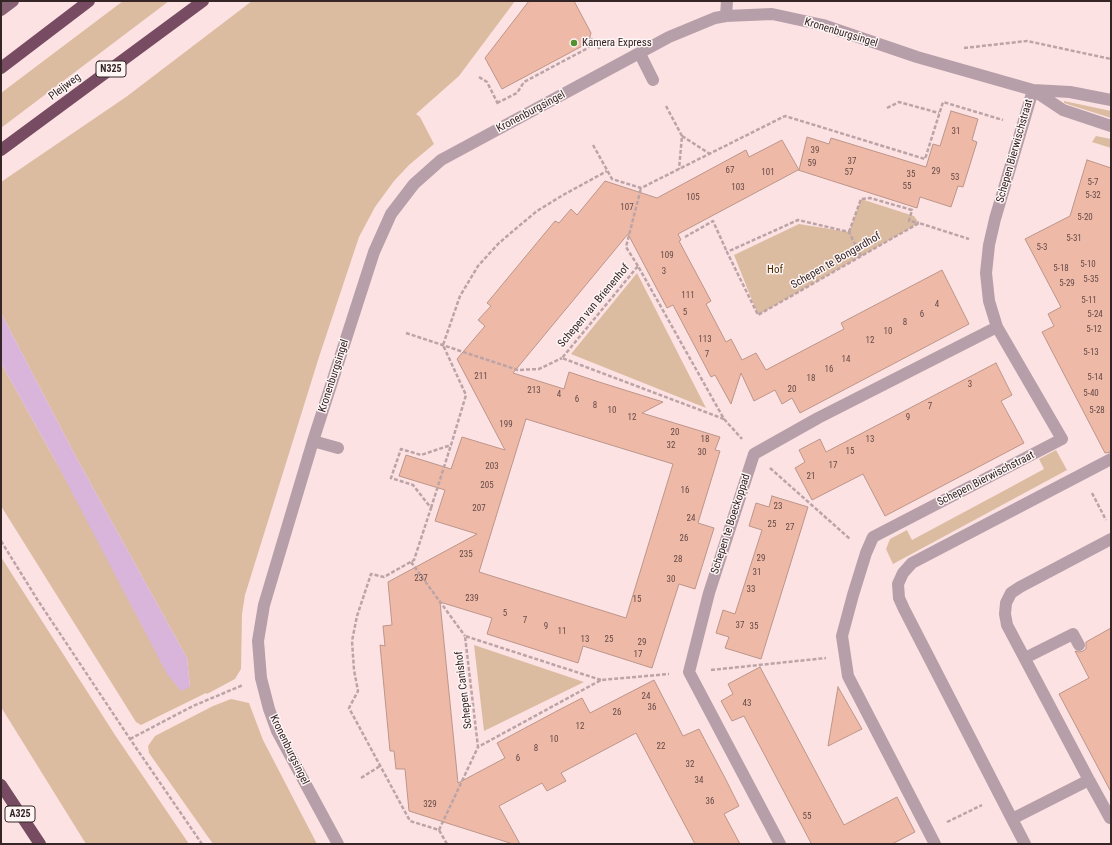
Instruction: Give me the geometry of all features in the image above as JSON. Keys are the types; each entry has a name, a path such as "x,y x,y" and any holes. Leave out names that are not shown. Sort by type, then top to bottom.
{"highway":[{"path":"1,68 89,1"},
{"name":"Pleijweg","path":"1,150 203,1"},
{"name":"A325","path":"1,785 40,844"}],"main road":[{"path":"1,10 13,1"}],"street":[{"path":"726,16 727,1"},
{"name":"Kronenburgsingel","path":"338,844 278,731 269,709 261,678 258,641 264,604 313,441 374,252 391,214 414,184 442,160 669,37 715,18 726,16 772,14 823,25 917,57 1033,90 1070,92 1111,100"},
{"path":"640,54 653,80"},
{"name":"Kronenburgsingel","path":"1033,90 1062,110 1111,126"},
{"name":"Schepen Bierwischstraat","path":"935,844 848,676 842,636 866,553 873,537 1062,439 997,327 989,301 986,273 994,219 1033,90"},
{"path":"754,454 818,418 997,327"},
{"path":"313,441 338,448"},
{"name":"Schepen te Boeckoppad","path":"689,672 709,593 754,454"},
{"path":"1025,844 904,609 899,598 898,584 903,573 912,563 1083,475 1111,459"},
{"path":"1110,818 1007,625 1005,614 1006,603 1011,593 1111,539"},
{"path":"1025,658 1073,634 1079,645"},
{"path":"689,672 780,844"},
{"path":"1012,819 1089,780"}],"path":[{"path":"498,103 516,93 524,82 588,48 593,40"},
{"path":"960,49 1027,41 1111,59"},
{"path":"479,77 486,82 509,124"},
{"path":"887,108 899,102 939,113"},
{"path":"593,144 612,179 641,188 785,116 925,159 943,102 1023,126"},
{"path":"666,106 682,136 710,154"},
{"path":"679,169 682,136"},
{"path":"447,844 440,830 410,821 350,708 358,691 354,670 352,641 357,616 371,574 384,577 414,560 431,508 466,394 443,345 460,296 478,266 498,244 538,211 563,194 607,171"},
{"path":"638,266 626,247 641,188"},
{"path":"849,232 861,199 870,198 912,210 909,221 989,245"},
{"name":"Schepen te Bongardhof","path":"727,252 798,220 849,232 861,256"},
{"name":"Schepen te Bongardhof","path":"685,237 713,221 758,315 919,223"},
{"name":"Schepen van Brienenhof","path":"724,419 562,358 638,266 724,419 754,454 866,553"},
{"path":"406,333 518,370 539,369 562,358"},
{"path":"431,508 413,485 392,478 394,471 401,449 421,455 451,445"},
{"path":"1083,475 1107,523"},
{"path":"1,541 130,739 202,844"},
{"path":"411,562 465,636"},
{"name":"Schepen Canishof","path":"601,680 465,636 478,746 601,680 844,656"},
{"path":"130,739 193,706 261,678"},
{"path":"440,830 478,746"},
{"path":"361,778 380,766"},
{"path":"929,833 963,814 1001,796"}],"green space":[{"path":"123,1 169,1 1,128 1,93"},
{"path":"252,1 515,1 459,76 416,114 420,117 434,144 409,165 394,181 375,207 359,237 319,357 245,595 242,614 241,669 235,679 141,725 136,722 1,506 1,363 55,460 190,687 187,658 75,455 1,313 1,182 126,97"},
{"path":"1064,101 1111,111 1111,118 1064,103"},
{"path":"1096,136 1111,139 1111,148 1092,142"},
{"name":"Hof","path":"861,199 914,216 919,223 758,315 734,255 799,224 849,232"},
{"path":"637,273 706,408 571,354"},
{"path":"1056,450 1067,470 893,564 886,549 890,539 907,530 912,540 1009,488 1044,469 1039,459"},
{"path":"1,557 115,735 189,844 86,844 1,707"},
{"path":"474,645 584,682 484,731"},
{"path":"231,699 249,703 263,740 317,844 213,844 149,753 148,746 155,736 213,706"}],"shaded area":[{"path":"1,313 75,455 187,658 190,687 181,691 167,674 55,460 1,363"}],"building":[{"path":"529,1 574,1 591,33 588,43 502,89 485,58"},
{"path":"951,111 978,119 972,140 977,142 963,187 958,186 951,207 920,197 917,208 798,170 678,234 681,240 679,241 711,301 706,304 726,342 731,339 742,360 756,353 766,370 844,329 841,323 942,270 969,324 800,413 792,398 782,404 775,390 754,401 741,373 731,404 715,375 711,377 673,305 667,308 628,234 513,373 564,389 569,372 663,402 642,413 720,437 715,450 720,451 698,523 714,528 695,589 679,584 652,668 583,646 578,663 487,634 492,618 440,602 458,783 505,758 497,743 555,712 582,698 590,713 654,680 683,736 699,729 725,778 739,806 724,814 740,844 695,844 636,733 561,773 566,781 547,791 542,783 499,806 520,844 513,844 409,811 405,769 396,769 394,751 390,751 380,645 385,646 383,626 392,625 388,582 477,534 435,521 445,490 399,476 406,455 451,469 462,437 505,450 457,359 485,326 478,320 491,306 487,303 555,221 559,223 571,209 577,215 605,181 657,198 746,150 749,157 782,140 799,170 807,137 829,144 831,138 926,167 933,144 940,146","holes":["526,419 673,464 626,618 479,572"]},
{"path":"1087,160 1111,168 1111,452 1105,453 1042,332 1054,326 1048,314 1061,307 1025,239 1070,216"},
{"path":"996,363 1012,395 1001,401 1024,443 885,516 863,474 812,500 795,468 805,462 799,450 820,439 826,452"},
{"path":"772,496 808,507 761,659 725,648 729,637 716,633 723,610 735,614 762,530 749,526 756,503 769,507"},
{"path":"1111,628 1111,792 1059,694 1089,678 1075,651 1083,651 1086,649 1086,642"},
{"path":"760,667 844,825 897,797 915,832 892,844 808,844 811,843 744,716 732,721 721,701 733,694 728,684"},
{"path":"838,687 862,729 828,746"}],"place":[{"name":"Kamera Express","path":"574,43"}]}
